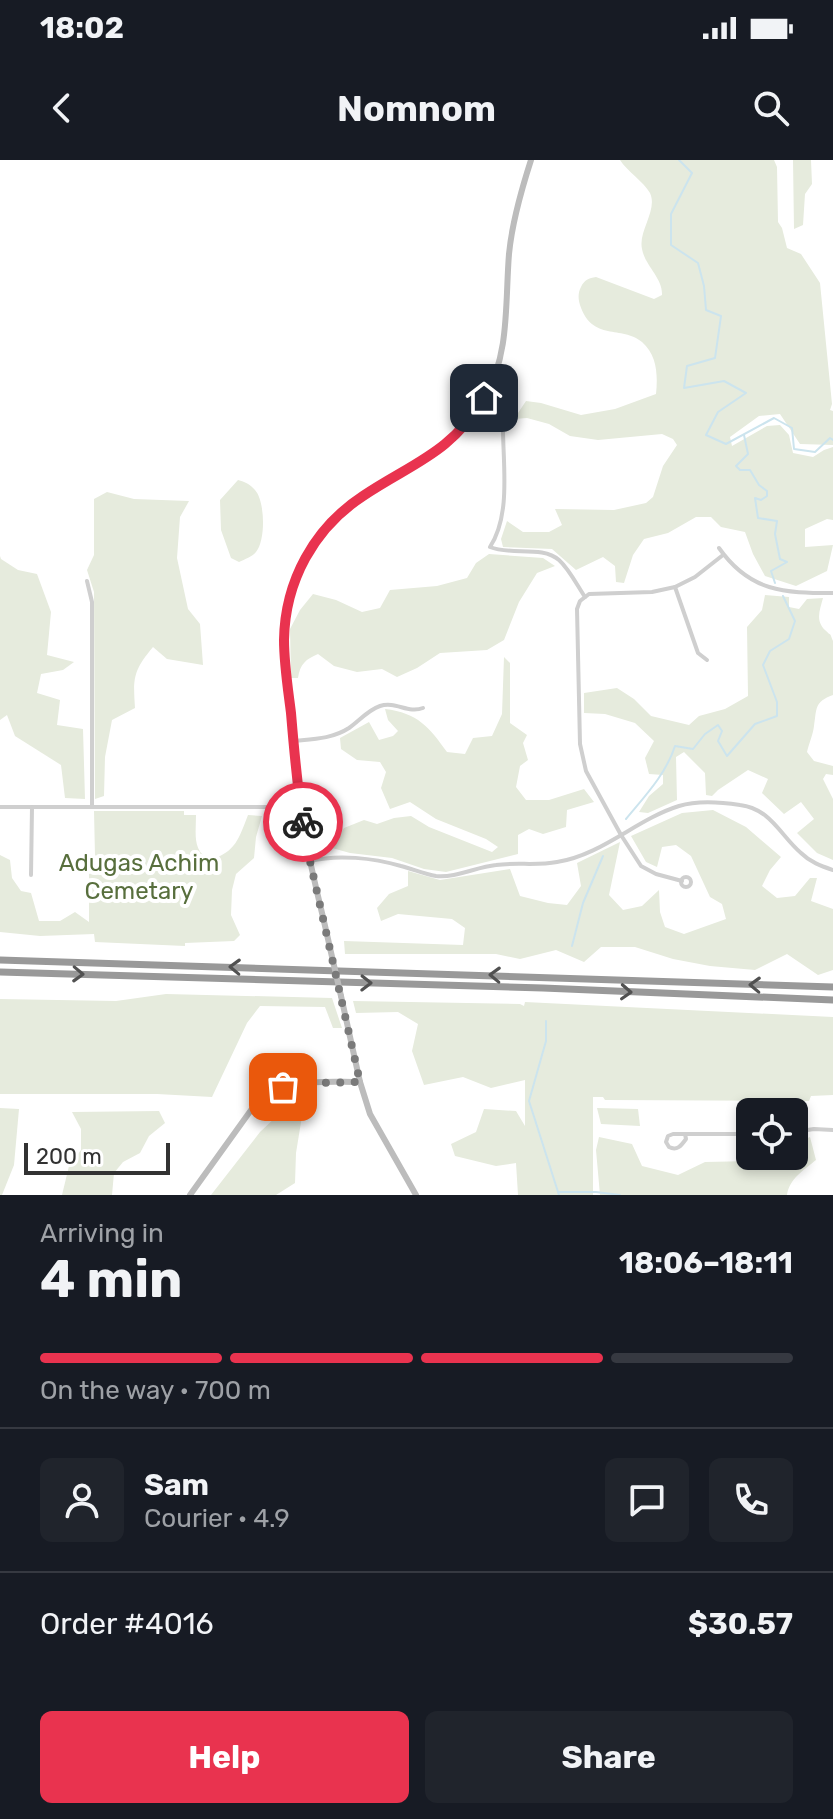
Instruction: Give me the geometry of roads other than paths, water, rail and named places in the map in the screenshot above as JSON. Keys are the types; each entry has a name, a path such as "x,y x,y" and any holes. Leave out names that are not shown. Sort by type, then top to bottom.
{"highway":[{"path":"0,960 833,987"},
{"path":"0,972 833,1000"}],"street":[{"path":"416,1195 376,1127 360,1082 310,861 293,741 284,636 291,591 304,559 321,533 339,514 366,494 443,447 463,429 484,398 494,378 502,349 510,241 517,204 531,160"},
{"path":"484,398 495,409 503,428 502,515 490,547 501,552 546,553 556,557 585,597"},
{"path":"719,548 744,575 770,588 789,592 833,593"},
{"path":"682,881 656,874 637,861 590,780 581,753 577,609 580,601 593,594 652,592 675,587 695,577 723,555"},
{"path":"87,581 92,602 92,807"},
{"path":"675,587 698,653 707,660"},
{"path":"293,741 338,734 382,705 414,711 423,708"},
{"path":"310,861 327,858 372,860 444,876 499,865 544,864 583,854 676,807 692,803 738,805 763,813 801,854 833,870"},
{"path":"0,807 301,807"},
{"path":"31,875 32,807"},
{"path":"190,1195 254,1106 264,1098 283,1087 298,1084 360,1082"},
{"path":"808,1130 833,1130"},
{"path":"685,1134 686,1139 679,1147 669,1147 666,1142 668,1136 673,1134 685,1134 736,1134"}],"waterway":[{"path":"679,160 692,173 671,214 671,245 698,263 706,310 721,316 715,358 687,366 684,388 724,381 746,393 718,412 706,435 726,444 774,418 792,428 794,449 815,452 830,438 833,440"},
{"path":"744,435 748,454 736,466 740,470 750,470 759,485 767,491 767,496 761,500 755,498 758,518 777,521 775,534 780,559 787,562 771,571 775,583"},
{"path":"626,819 661,775 675,746 693,749 705,734 718,725 722,731 718,741 727,756 755,724 777,716 777,702 763,665 770,651 789,639 795,621 783,596"},
{"path":"572,946 583,903 603,856"},
{"path":"546,1021 546,1041 529,1101 559,1195"},
{"path":"558,1192 620,1195"}],"park label":[{"name":"Adugas Achim Cemetary","path":"139,877"}]}
